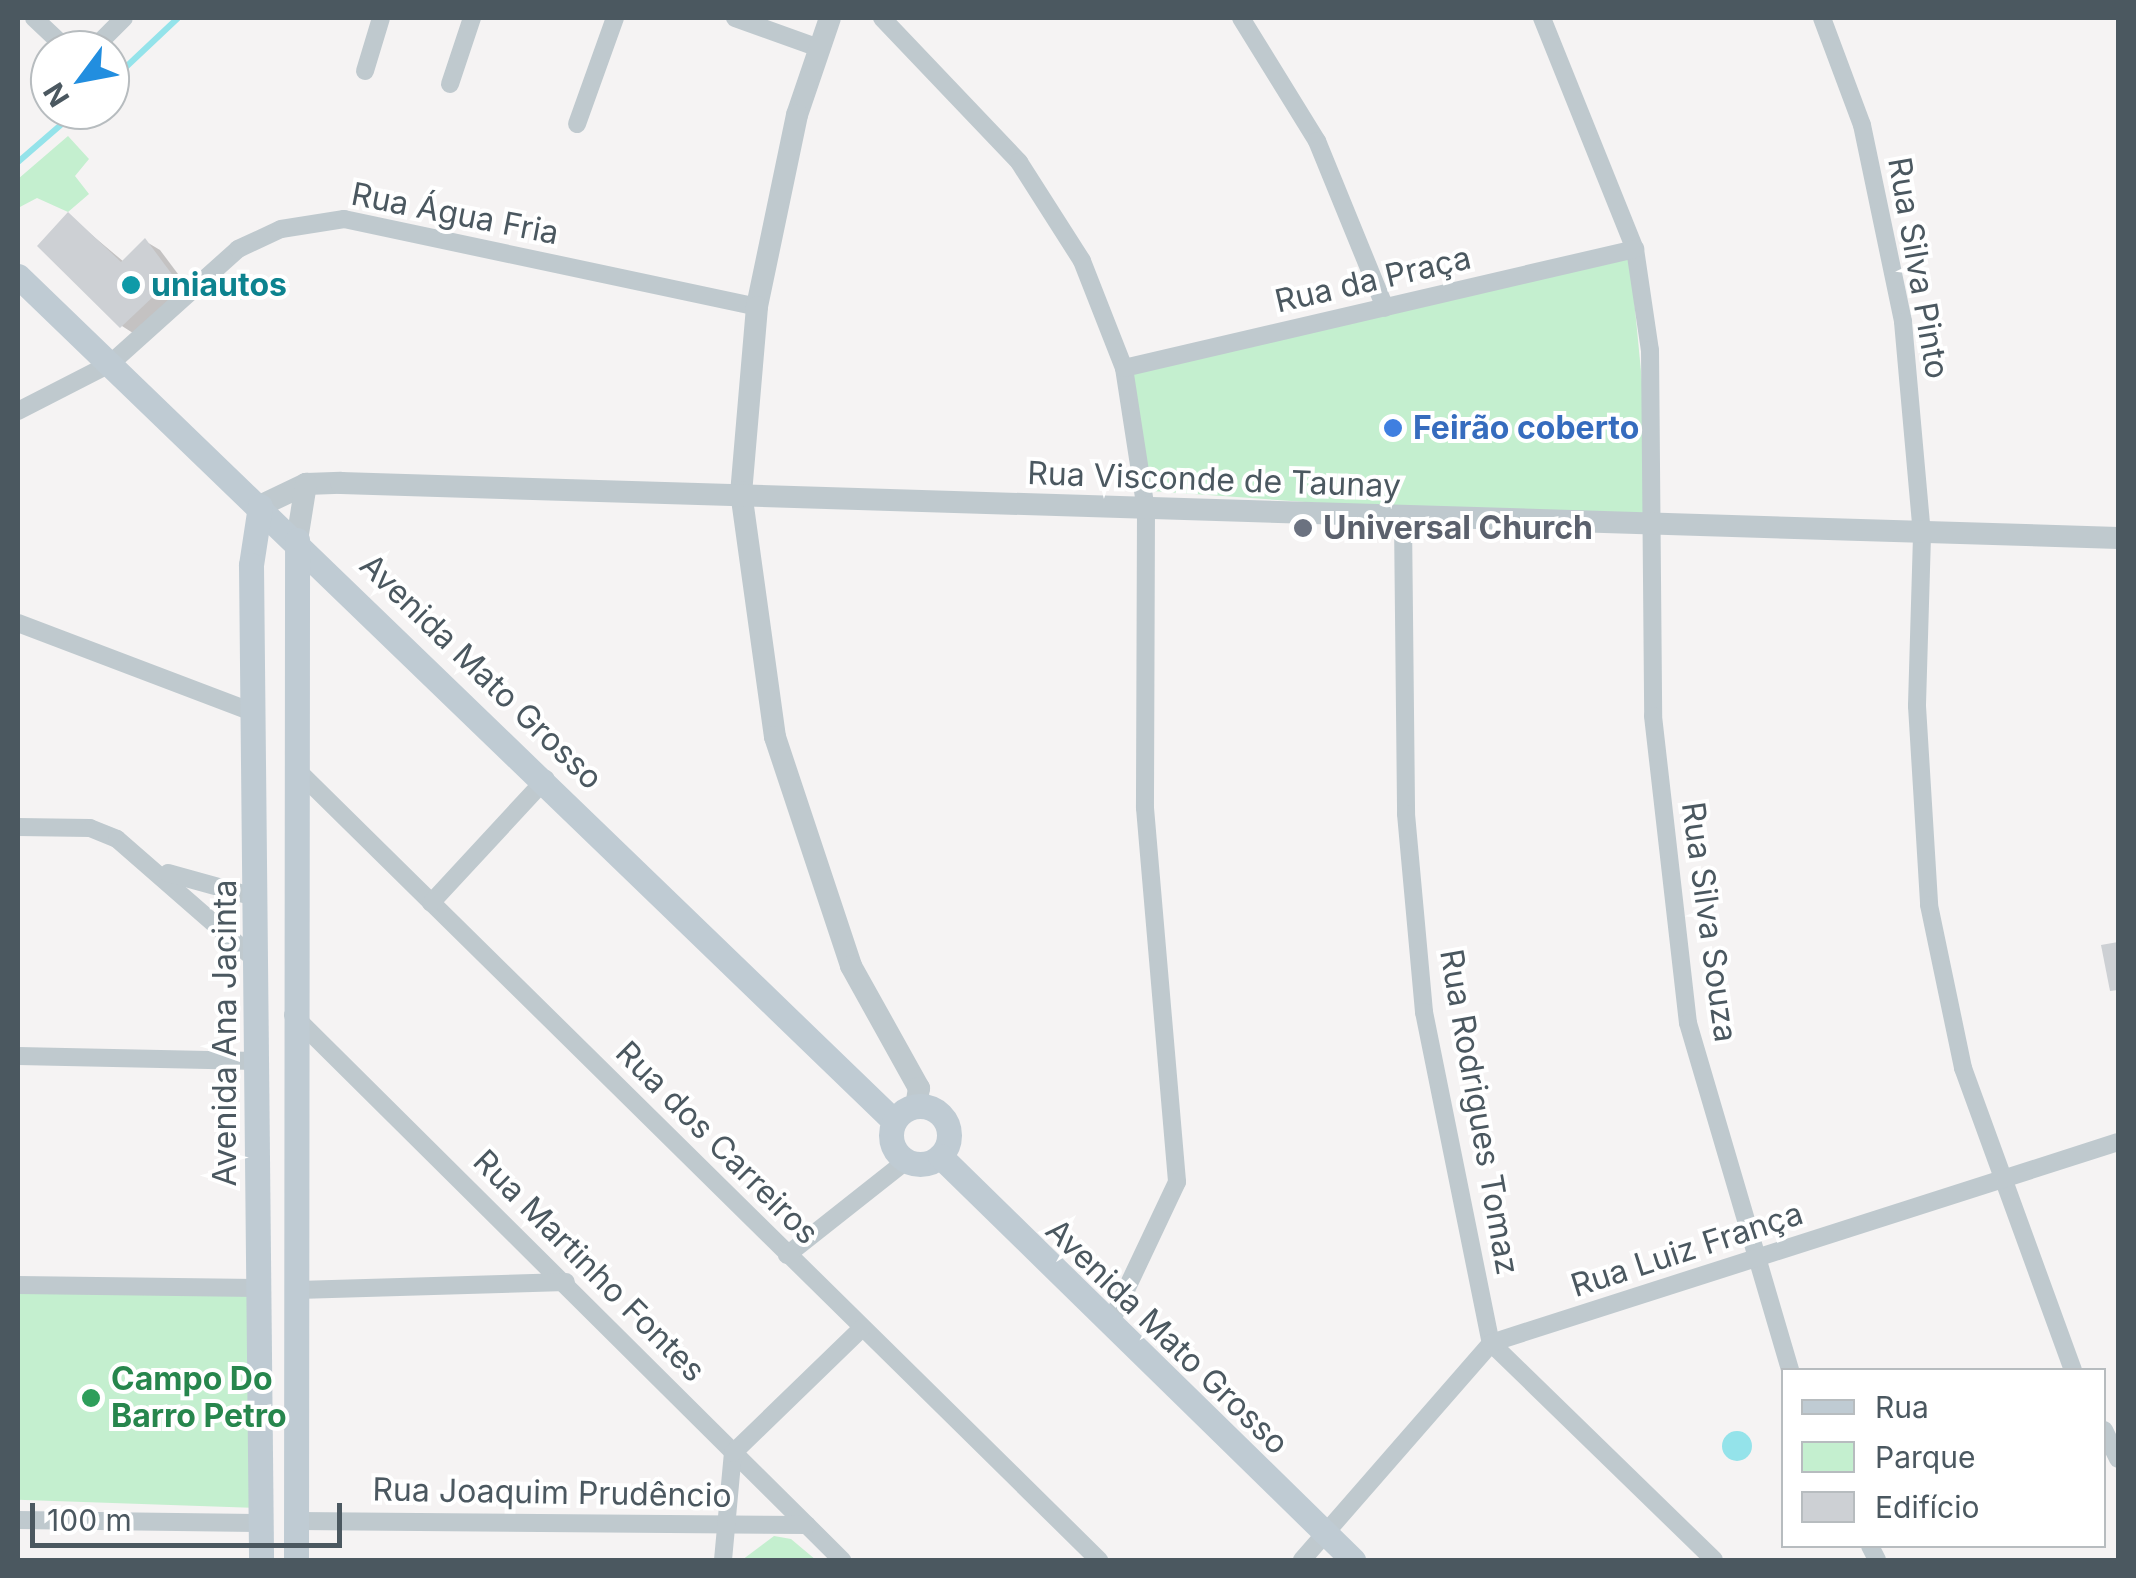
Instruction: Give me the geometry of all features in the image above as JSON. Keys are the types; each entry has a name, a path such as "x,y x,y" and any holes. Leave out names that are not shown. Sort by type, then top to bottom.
{"main road":[{"name":"Avenida Mato Grosso","path":"18,276 546,780 894,1121"},
{"name":"Avenida Ana Jacinta","path":"260,506 252,712 258,898 256,1155 261,1560"},
{"name":"Avenida Ana Jacinta","path":"296,1560 298,1290 292,1014 297,540"},
{"path":"252,665 293,666"},
{"path":"916,1106 946,1122 940,1156 906,1161 891,1139 894,1121 916,1106"},
{"path":"256,1155 294,1158"},
{"name":"Avenida Mato Grosso","path":"940,1156 1109,1326 1354,1560"}],"street":[{"path":"365,71 382,18"},
{"path":"450,84 472,18"},
{"path":"577,124 615,18"},
{"path":"735,18 819,48"},
{"path":"830,18 819,48 756,307 741,492 775,737 852,966 919,1088 916,1106"},
{"path":"882,18 1018,162 1082,262 1124,368 1146,510 1145,808 1178,1182 1109,1326"},
{"path":"1240,18 1317,141 1385,308"},
{"name":"Rua Silva Souza","path":"1542,18 1635,249 1650,350 1655,529 1653,716 1665,851 1688,1023 1754,1262 1789,1368"},
{"name":"Rua Silva Pinto","path":"1822,18 1862,125 1903,322 1922,536 1917,706 1928,904 1962,1068 1999,1180 2071,1368"},
{"name":"Rua Água Fria","path":"18,411 110,364 238,250 281,229 344,219 756,307"},
{"name":"Rua da Praça","path":"1124,368 1635,249"},
{"path":"297,540 306,484"},
{"name":"Rua Visconde de Taunay","path":"260,506 306,484 741,492 1655,529 2118,538"},
{"name":"Rua Rodrigues Tomaz","path":"1403,520 1406,814 1424,1012 1492,1344"},
{"path":"18,622 252,712"},
{"name":"Rua dos Carreiros","path":"294,767 1100,1560"},
{"path":"431,903 546,780"},
{"path":"18,827 90,828 162,872 258,962"},
{"path":"162,872 258,898"},
{"name":"Rua Martinho Fontes","path":"292,1014 842,1560"},
{"path":"18,1056 256,1061"},
{"name":"Rua Luiz França","path":"1492,1344 2118,1142"},
{"path":"788,1255 906,1161"},
{"path":"298,1290 566,1282"},
{"path":"18,1285 260,1288"},
{"path":"723,1560 723,1524 733,1453 862,1328"},
{"path":"1302,1560 1492,1344 1714,1560"},
{"path":"2106,1434 2118,1458"},
{"path":"18,1520 261,1523"},
{"name":"Rua Joaquim Prudêncio","path":"297,1520 807,1525"}],"green space":[{"path":"68,136 89,159 75,176 89,194 68,212 37,198 18,208 18,179"},
{"path":"1630,257 1656,527 1152,491 1127,371"},
{"path":"18,1288 258,1296 251,1508 18,1500"},
{"path":"774,1536 791,1539 816,1560 742,1560"}],"water":[{"path":"1737,1431 1748,1435 1752,1446 1748,1457 1737,1461 1726,1457 1722,1446 1726,1435"}],"building":[{"path":"68,212 121,262 145,238 174,277 120,328 37,246"},
{"path":"2118,942 2118,990 2110,991 2101,945"}],"waterway":[{"path":"130,63 178,18"},
{"path":"18,162 55,130"}],"place":[{"name":"uniautos","path":"131,285"},
{"name":"Feirão coberto","path":"1393,428"},
{"name":"Universal Church","path":"1303,528"},
{"name":"Campo Do Barro Petro","path":"91,1398"}]}
